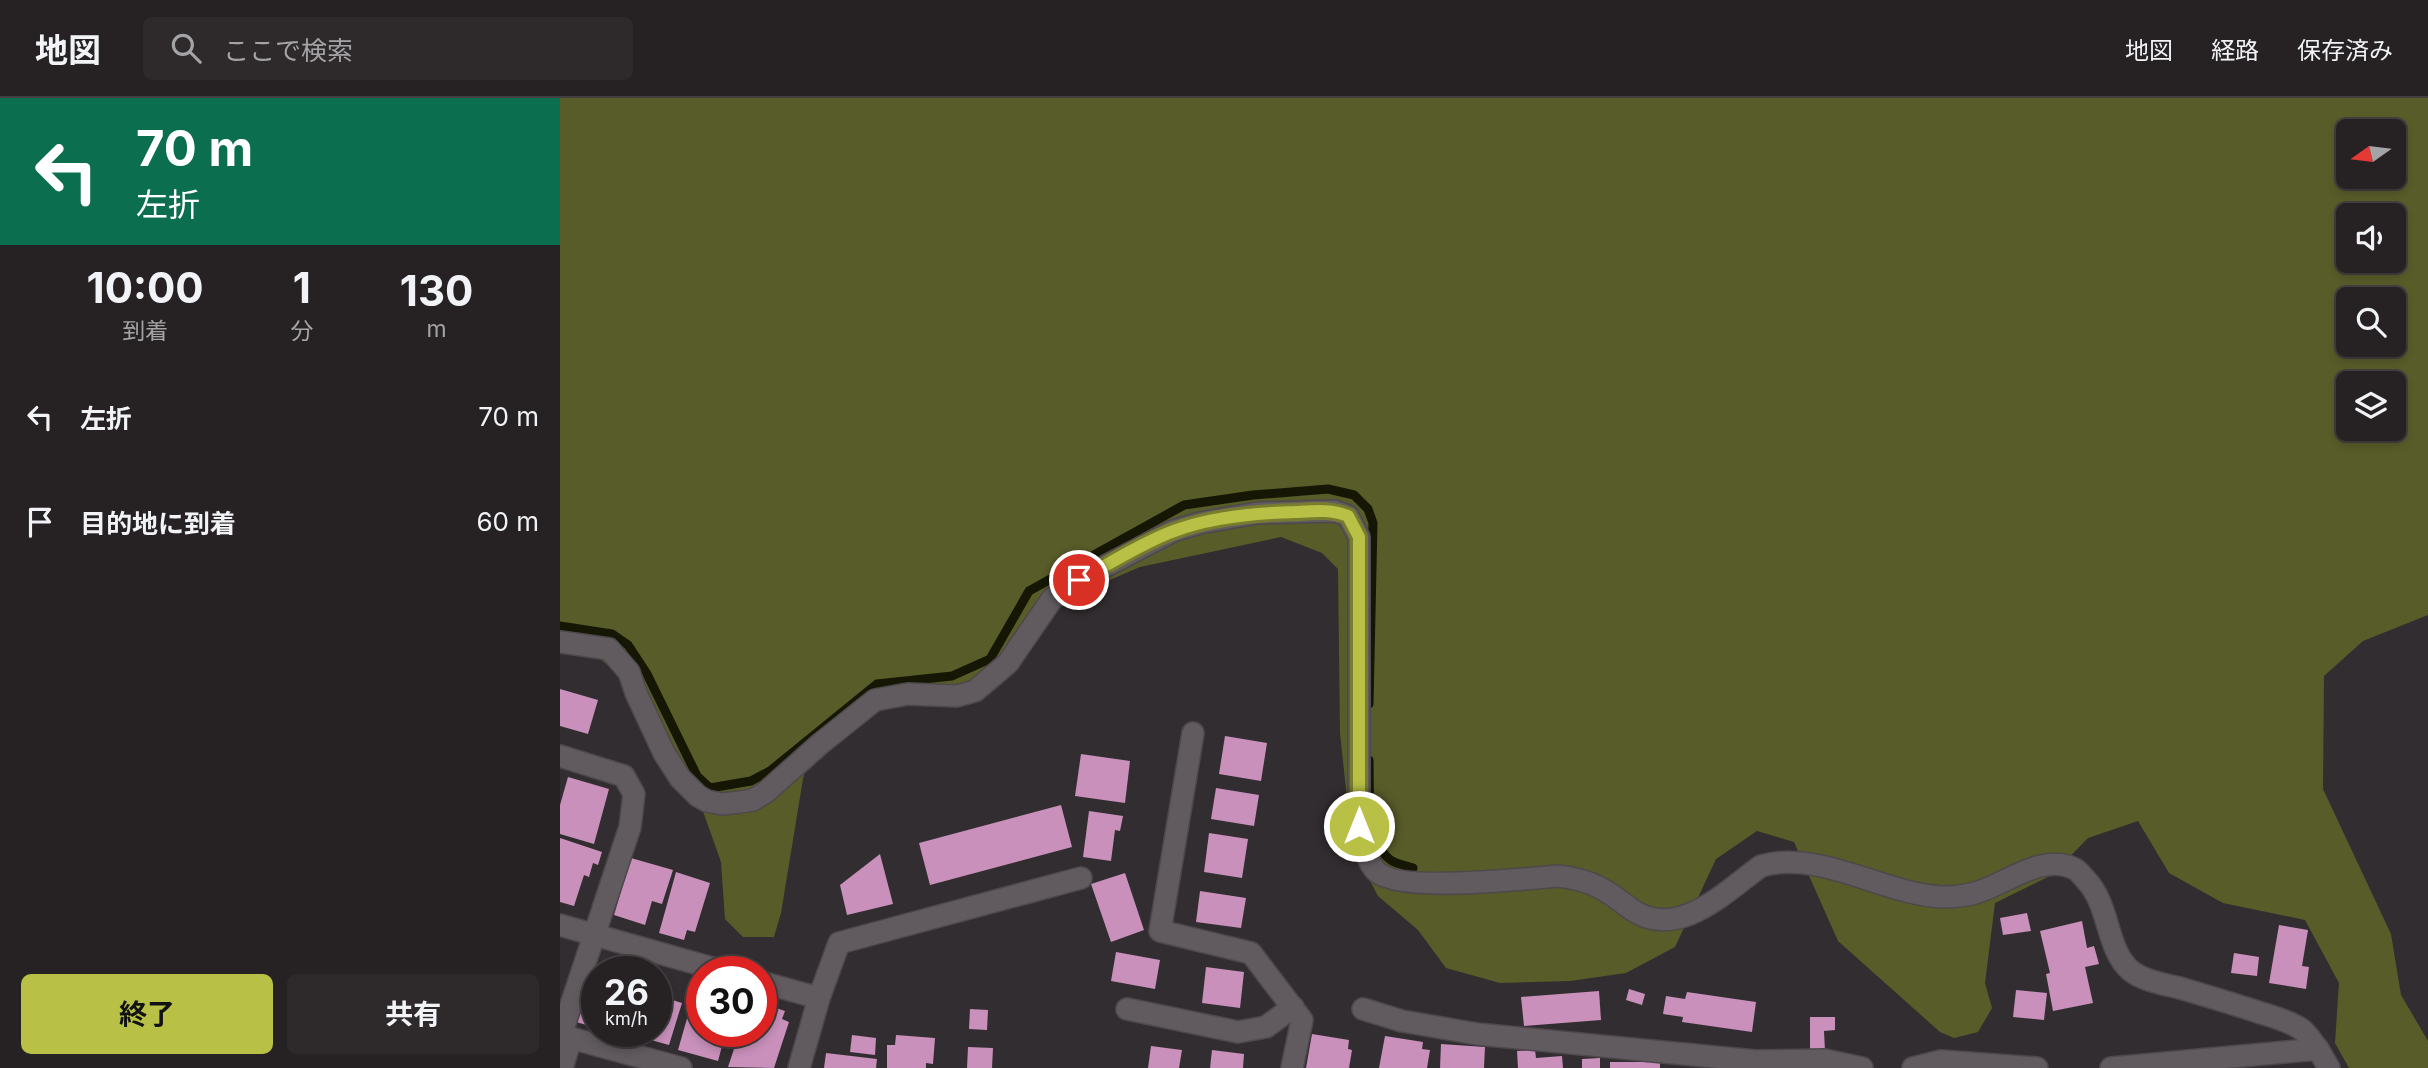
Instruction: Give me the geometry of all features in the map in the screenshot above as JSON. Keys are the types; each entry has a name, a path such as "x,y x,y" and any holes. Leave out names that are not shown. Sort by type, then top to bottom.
{"street":[{"path":"560,642 609,649 629,672 664,752 680,778 698,796 722,804 753,800 766,792 874,700 908,694 957,696 975,691 1008,663 1034,622 1058,594 1079,580 1173,531 1256,513 1335,511 1348,516 1359,537 1359,826 1368,859 1376,871 1386,878 1422,884 1558,876 1574,878 1613,893 1634,911 1662,919 1689,914 1706,907 1761,866 1771,863 1792,862 1815,866 1933,897 1956,897 1976,893 2049,864 2062,866 2076,869 2093,887 2103,904 2121,958 2131,971 2153,981 2281,1019 2302,1029 2329,1068"},
{"path":"1193,733 1160,931 1251,953 1302,1020 1292,1068"},
{"path":"560,756 624,776 635,794 630,827 564,1036 562,1068"},
{"path":"799,1068 819,998 839,943 1082,878"},
{"path":"560,925 686,961"},
{"path":"777,986 819,998"},
{"path":"1127,1009 1238,1032 1266,1027 1293,1007"},
{"path":"1363,1009 1402,1021 1477,1034 1756,1061 1825,1060 1862,1068"},
{"path":"564,1036 681,1068"},
{"path":"2111,1068 2318,1049"},
{"path":"1913,1068 1941,1061 2037,1068"}],"green space":[{"path":"560,98 2428,98 2428,615 2363,641 2324,676 2323,789 2391,934 2401,995 2428,1041 2428,1068 2349,1068 2335,1043 2339,983 2305,920 2223,903 2169,873 2138,821 2088,838 2052,875 1995,903 1985,983 1992,1008 1978,1032 1954,1038 1940,1032 1838,941 1794,842 1757,831 1716,859 1675,947 1626,973 1570,981 1500,983 1446,968 1418,930 1378,896 1352,846 1340,733 1338,569 1322,553 1281,537 1140,567 1047,607 992,678 929,706 867,704 836,715 812,745 803,779 781,913 774,937 743,937 725,919 721,862 694,786 618,673 560,628"}],"building":[{"path":"560,689 598,700 588,734 560,726"},
{"path":"1225,736 1267,743 1261,781 1219,774"},
{"path":"1081,754 1130,761 1125,803 1075,796"},
{"path":"568,777 609,789 594,844 560,834 560,805"},
{"path":"1216,788 1259,795 1254,826 1211,819"},
{"path":"1061,805 1072,847 930,885 919,843"},
{"path":"1089,811 1123,816 1120,831 1115,830 1111,861 1083,857"},
{"path":"1209,833 1248,839 1242,878 1204,872"},
{"path":"560,838 602,852 598,865 593,863 589,877 584,875 574,906 560,902"},
{"path":"880,854 893,904 847,915 840,885"},
{"path":"631,858 673,870 662,904 652,901 645,925 614,915"},
{"path":"676,872 710,883 695,932 687,930 684,940 659,933"},
{"path":"1125,873 1144,930 1111,942 1091,884"},
{"path":"1200,891 1246,898 1241,928 1196,922"},
{"path":"2027,913 2031,931 2003,935 2000,918"},
{"path":"2082,921 2087,948 2094,946 2099,964 2085,967 2093,1003 2053,1011 2046,974 2050,973 2040,931"},
{"path":"2279,925 2308,930 2302,966 2309,967 2306,989 2269,983"},
{"path":"1116,952 1160,960 1155,989 1111,981"},
{"path":"2234,953 2259,957 2257,976 2231,973"},
{"path":"1206,967 1244,972 1240,1008 1202,1003"},
{"path":"1629,989 1645,994 1642,1005 1626,1000"},
{"path":"2016,990 2047,993 2044,1020 2013,1017"},
{"path":"1599,991 1601,1020 1524,1026 1521,997"},
{"path":"1687,992 1756,1002 1752,1032 1682,1022 1683,1017 1663,1014 1666,996 1685,999"},
{"path":"672,1000 682,1003 672,1035"},
{"path":"581,1005 581,1023 576,1022"},
{"path":"777,1008 785,1011 782,1019 789,1022 774,1068 728,1067 735,1047 777,1047"},
{"path":"970,1009 988,1010 987,1030 969,1029"},
{"path":"1810,1017 1835,1017 1835,1030 1824,1031 1825,1051 1810,1050"},
{"path":"686,1022 686,1047 722,1047 718,1061 678,1050"},
{"path":"1312,1034 1349,1040 1348,1049 1352,1050 1349,1068 1306,1068"},
{"path":"852,1035 876,1038 875,1055 850,1052"},
{"path":"896,1035 935,1038 933,1064 926,1063 926,1068 887,1068 887,1045 895,1045"},
{"path":"1385,1036 1423,1042 1422,1049 1430,1050 1427,1068 1379,1068"},
{"path":"1441,1044 1485,1047 1484,1068 1440,1068"},
{"path":"1151,1046 1182,1050 1179,1068 1148,1068"},
{"path":"968,1047 993,1048 992,1068 967,1068"},
{"path":"1212,1050 1244,1054 1243,1068 1210,1068"},
{"path":"1535,1050 1536,1058 1562,1056 1563,1068 1518,1068 1517,1051"},
{"path":"826,1053 877,1059 876,1068 824,1068"},
{"path":"1600,1058 1600,1068 1582,1068 1582,1059"},
{"path":"1610,1062 1660,1062 1660,1068 1610,1068"}],"waterway":[{"path":"560,626 612,634 628,645 647,674 697,776 710,788 751,781 770,771 877,684 952,676 990,659 1029,591 1184,505 1253,495 1328,489 1354,495 1368,509 1373,523 1369,704"},
{"path":"1369,760 1371,815 1377,842 1383,853 1392,861 1413,868"}],"route":[{"path":"1079,580 1173,531 1200,523 1256,513 1335,511 1348,516 1359,537 1359,826"}]}
